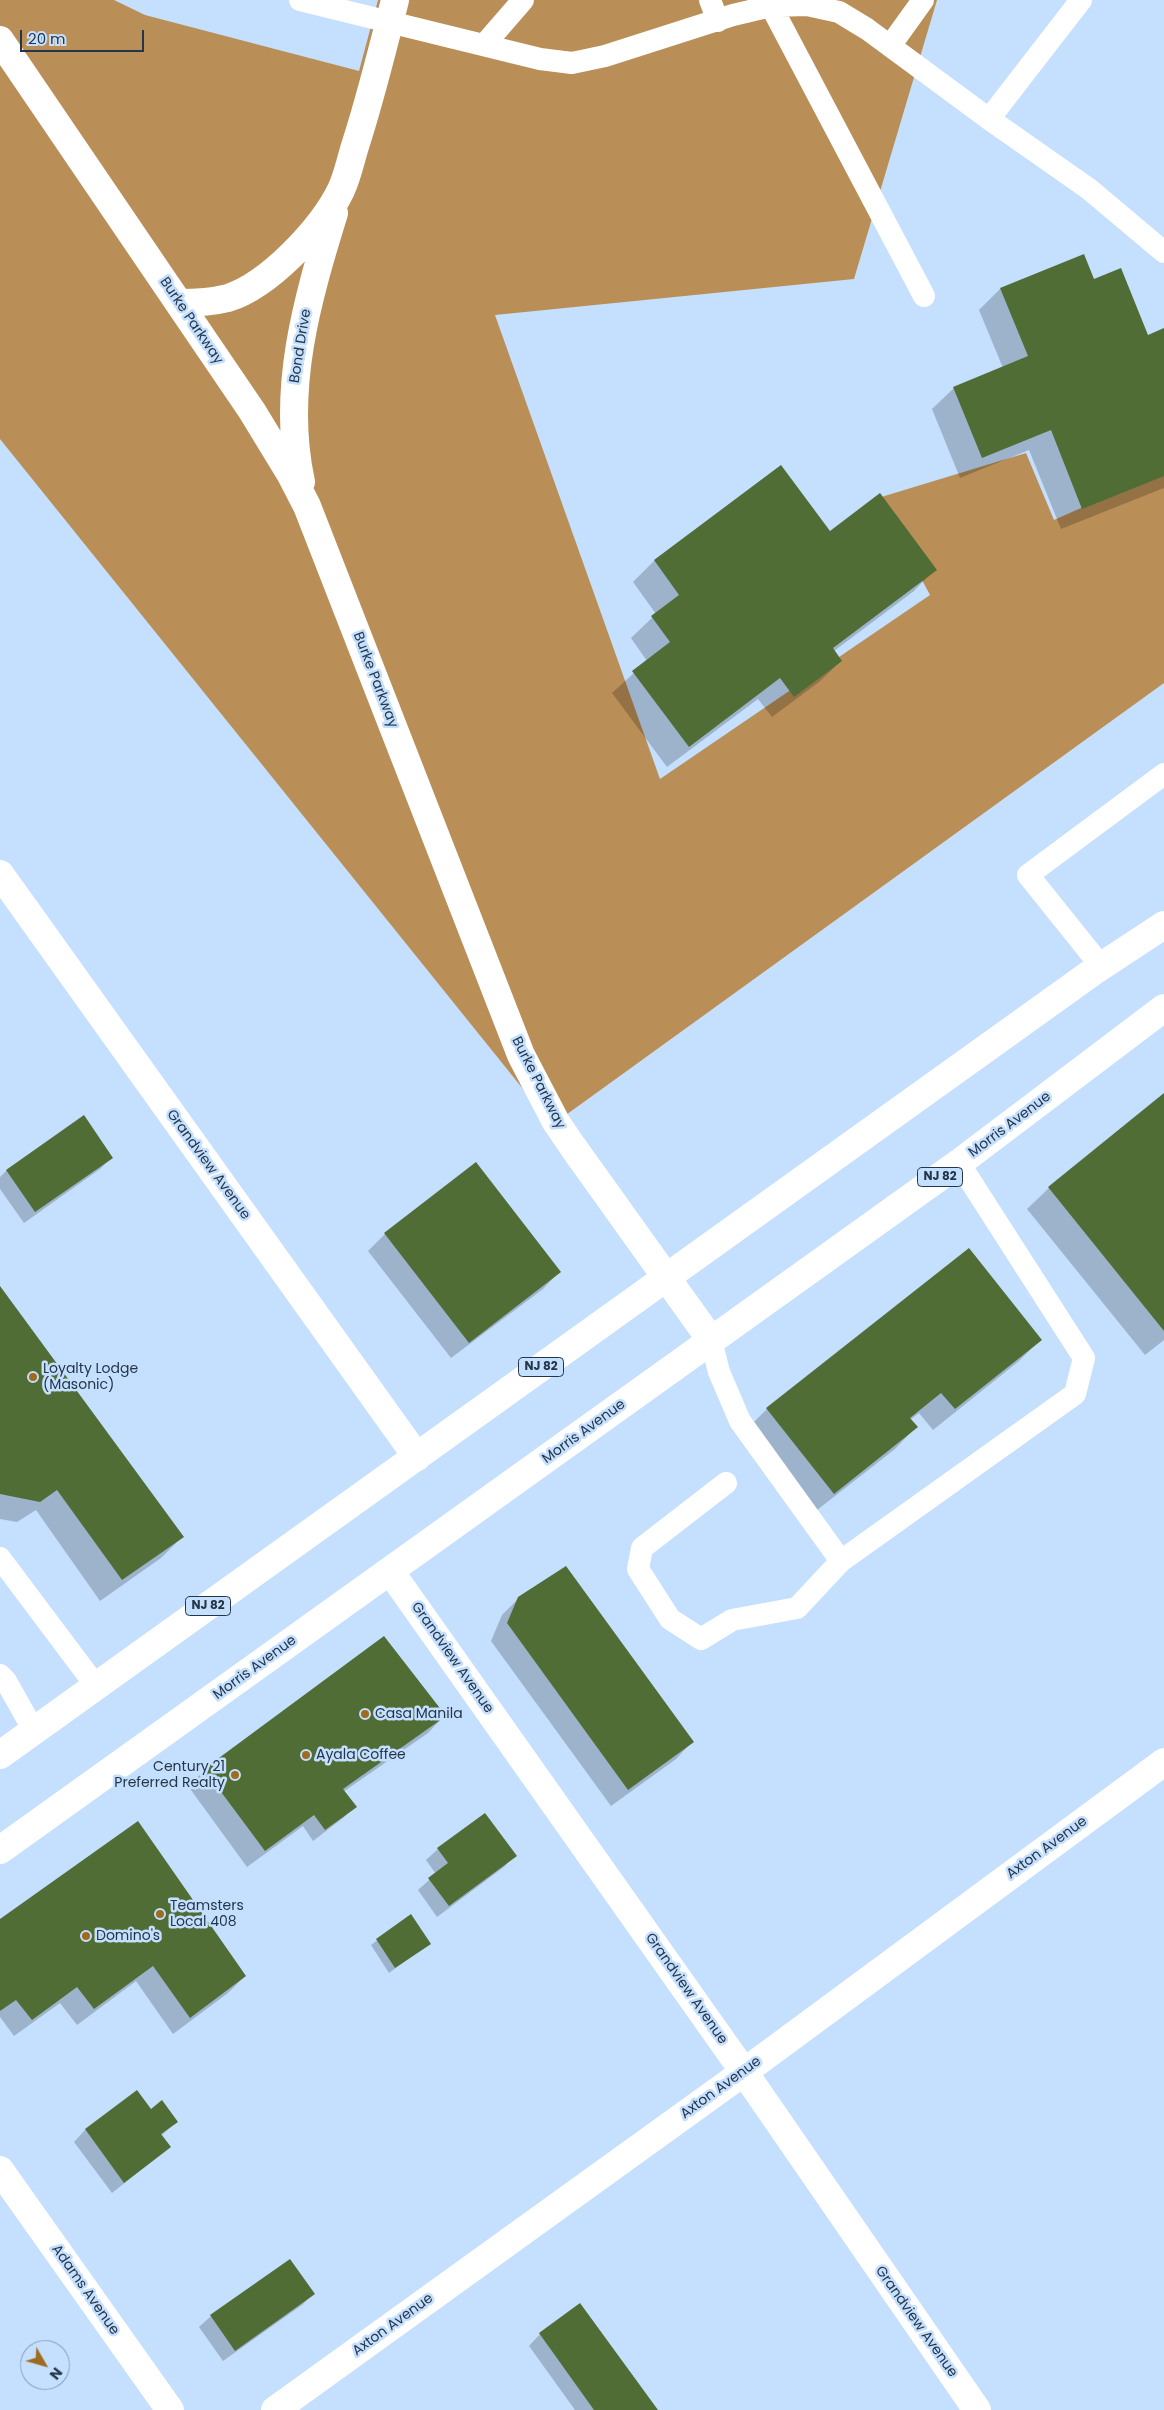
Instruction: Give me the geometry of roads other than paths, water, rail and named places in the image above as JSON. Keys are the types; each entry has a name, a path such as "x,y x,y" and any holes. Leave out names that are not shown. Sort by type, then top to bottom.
{"street":[{"name":"Bond Drive","path":"307,506 299,473 295,420 297,361 308,304 377,73 393,11"},
{"name":"Burke Parkway","path":"0,40 273,444 307,506 521,1055 573,1148 711,1340"},
{"name":"Bond Drive","path":"179,303 204,302 228,298 251,287 269,275 314,229 341,190"},
{"name":"Grandview Avenue","path":"0,874 417,1457"},
{"name":"NJ 82","path":"0,1755 1101,966 1164,924"},
{"name":"Morris Avenue","path":"0,1850 960,1163 1164,1008"},
{"name":"Grandview Avenue","path":"390,1571 744,2072 977,2410"},
{"name":"Axton Avenue","path":"275,2410 744,2072 1164,1762"},
{"name":"Adams Avenue","path":"0,2170 170,2410"}],"lane":[{"path":"300,0 393,11 484,45 540,59 572,63 605,56 714,10 807,5 839,12 890,46 989,119 1089,189 1164,251"},
{"path":"484,45 523,0"},
{"path":"890,46 923,0"},
{"path":"989,119 1082,0"},
{"path":"771,6 924,296"},
{"path":"1101,966 1028,875 1164,774"},
{"path":"726,1483 642,1548 638,1569 670,1619 701,1639 732,1620 797,1608 841,1561 1076,1394 1084,1358 960,1163"},
{"path":"711,1340 719,1372 740,1420 841,1561"},
{"path":"0,1558 96,1686"},
{"path":"0,1675 6,1681 34,1731"},
{"path":"0,1704 34,1731"}],"place":[{"name":"Loyalty Lodge (Masonic)","path":"33,1377"},
{"name":"Casa Manila","path":"365,1714"},
{"name":"Ayala Coffee","path":"306,1755"},
{"name":"Century 21 Preferred Realty","path":"235,1775"},
{"name":"Teamsters Local 408","path":"160,1914"},
{"name":"Domino's","path":"86,1936"}]}
